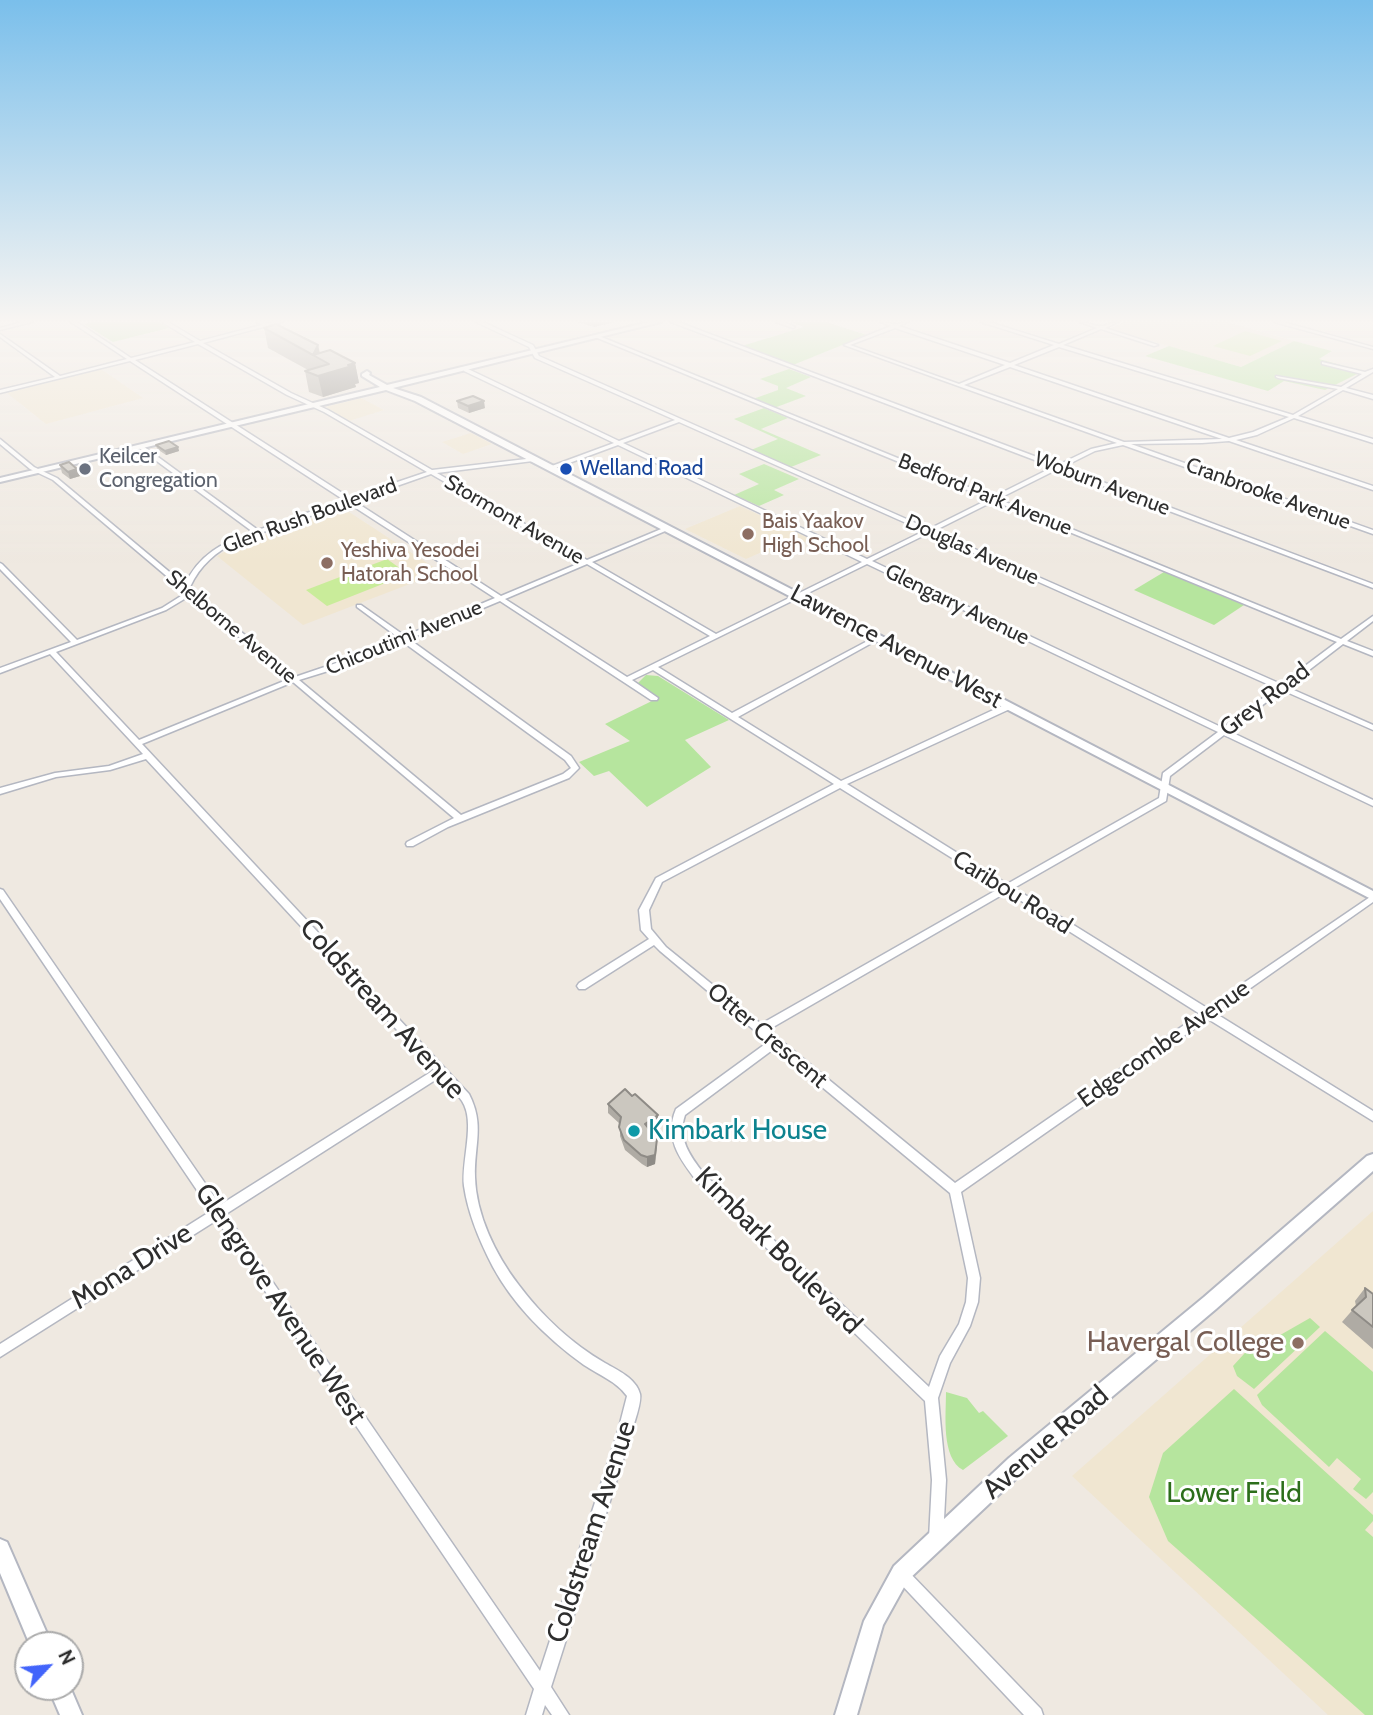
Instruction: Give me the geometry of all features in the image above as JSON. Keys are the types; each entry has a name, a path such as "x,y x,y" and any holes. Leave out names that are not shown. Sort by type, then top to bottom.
{"main road":[{"path":"0,480 325,402"},
{"name":"Lawrence Avenue West","path":"424,402 1373,897"},
{"name":"Avenue Road","path":"846,1715 874,1620 901,1573 1016,1465 1210,1303 1373,1161"},
{"path":"0,1549 35,1631"}],"street":[{"path":"196,402 654,698"},
{"name":"Stormont Avenue","path":"307,402 715,636"},
{"name":"Glengarry Avenue","path":"533,402 1373,803"},
{"name":"Douglas Avenue","path":"639,402 1373,728"},
{"name":"Bedford Park Avenue","path":"756,402 1373,654"},
{"name":"Woburn Avenue","path":"886,402 1373,586"},
{"name":"Cranbrooke Avenue","path":"1008,402 1373,532"},
{"path":"1116,402 1373,488"},
{"path":"1247,402 1373,441"},
{"path":"627,680 1103,447 1228,440 1252,435 1315,402"},
{"path":"551,468 680,420"},
{"name":"Shelborne Avenue","path":"0,441 32,468 55,479 460,819"},
{"path":"141,447 257,532"},
{"name":"Glen Rush Boulevard","path":"0,671 164,609 184,597 187,582 213,552 257,532 432,472 533,458"},
{"name":"Chicoutimi Avenue","path":"139,743 403,638 668,528"},
{"path":"0,565 76,643"},
{"path":"359,606 568,758 575,768 566,776 460,819 410,844"},
{"name":"Grey Road","path":"1164,787 1166,775 1373,618"},
{"path":"733,716 877,638"},
{"name":"Coldstream Avenue","path":"52,652 441,1071 471,1110 468,1165 470,1189 484,1236 498,1265 510,1284 548,1325 588,1360 630,1387 634,1396 534,1715"},
{"name":"Caribou Road","path":"653,667 1373,1117"},
{"path":"582,986 655,940 646,930 644,909 659,880 839,785 1009,706"},
{"path":"0,791 55,775 110,768 149,755"},
{"path":"759,1030 1163,799 1164,787"},
{"name":"Glengrove Avenue West","path":"0,892 561,1715"},
{"name":"Edgecombe Avenue","path":"956,1190 1373,897"},
{"name":"Otter Crescent","path":"655,940 774,1043 956,1190"},
{"name":"Kimbark Boulevard","path":"774,1043 680,1112 676,1121 681,1148 700,1177 931,1398"},
{"name":"Mona Drive","path":"0,1350 441,1071"},
{"path":"937,1540 934,1535 939,1480 931,1398 936,1379 964,1326 972,1302 974,1278 956,1190"},
{"path":"901,1573 1035,1715"}],"shaded area":[{"path":"18,402 128,402 46,424"},
{"path":"345,402 369,402 384,410 349,421 326,407"},
{"path":"471,433 492,444 463,454 442,442"},
{"name":"Bais Yaakov High School","path":"740,506 811,539 782,552 762,552 746,559 685,529"},
{"name":"Yeshiva Yesodei Hatorah School","path":"343,508 441,572 303,625 217,556 237,545"},
{"name":"Havergal College","path":"1373,1211 1373,1715 1328,1715 1072,1476"}],"green space":[{"path":"760,402 790,402 774,408"},
{"path":"764,408 788,418 761,429 821,455 791,467 751,450 778,439 734,419"},
{"path":"764,464 799,479 774,490 784,495 759,506 734,495 759,484 739,474"},
{"path":"387,559 408,574 327,606 306,590"},
{"path":"1164,572 1244,605 1214,625 1134,590"},
{"path":"646,675 658,676 729,720 685,740 711,767 647,807 609,771 594,776 579,762 630,741 605,724 658,698 638,683"},
{"path":"1310,1318 1320,1327 1254,1389 1237,1376 1233,1366 1254,1343 1282,1334"},
{"path":"1325,1331 1373,1372 1373,1492 1366,1499 1353,1489 1361,1479 1337,1458 1329,1467 1262,1405 1257,1395"},
{"name":"Lower Field","path":"1234,1389 1373,1515 1373,1521 1365,1530 1373,1537 1373,1715 1365,1715 1168,1541 1149,1497 1163,1453"},
{"path":"946,1392 967,1398 979,1413 983,1411 1008,1436 963,1470 951,1456 948,1446"}],"building":[{"path":"459,402 481,402 468,406"},
{"path":"169,441 178,447 165,451 156,445"},
{"path":"69,462 77,469 68,472 60,465"},
{"name":"Kimbark House","path":"625,1089 632,1096 635,1094 658,1115 645,1124 657,1139 655,1155 641,1155 624,1140 619,1127 621,1117 608,1104"},
{"path":"1365,1288 1373,1294 1373,1327 1352,1310 1366,1297"}],"place":[{"name":"Keilcer Congregation","path":"85,469"},
{"name":"Welland Road","path":"566,469"},
{"name":"Bais Yaakov High School","path":"748,534"},
{"name":"Yeshiva Yesodei Hatorah School","path":"327,563"},
{"name":"Kimbark House","path":"634,1131"},
{"name":"Havergal College","path":"1298,1343"}]}
